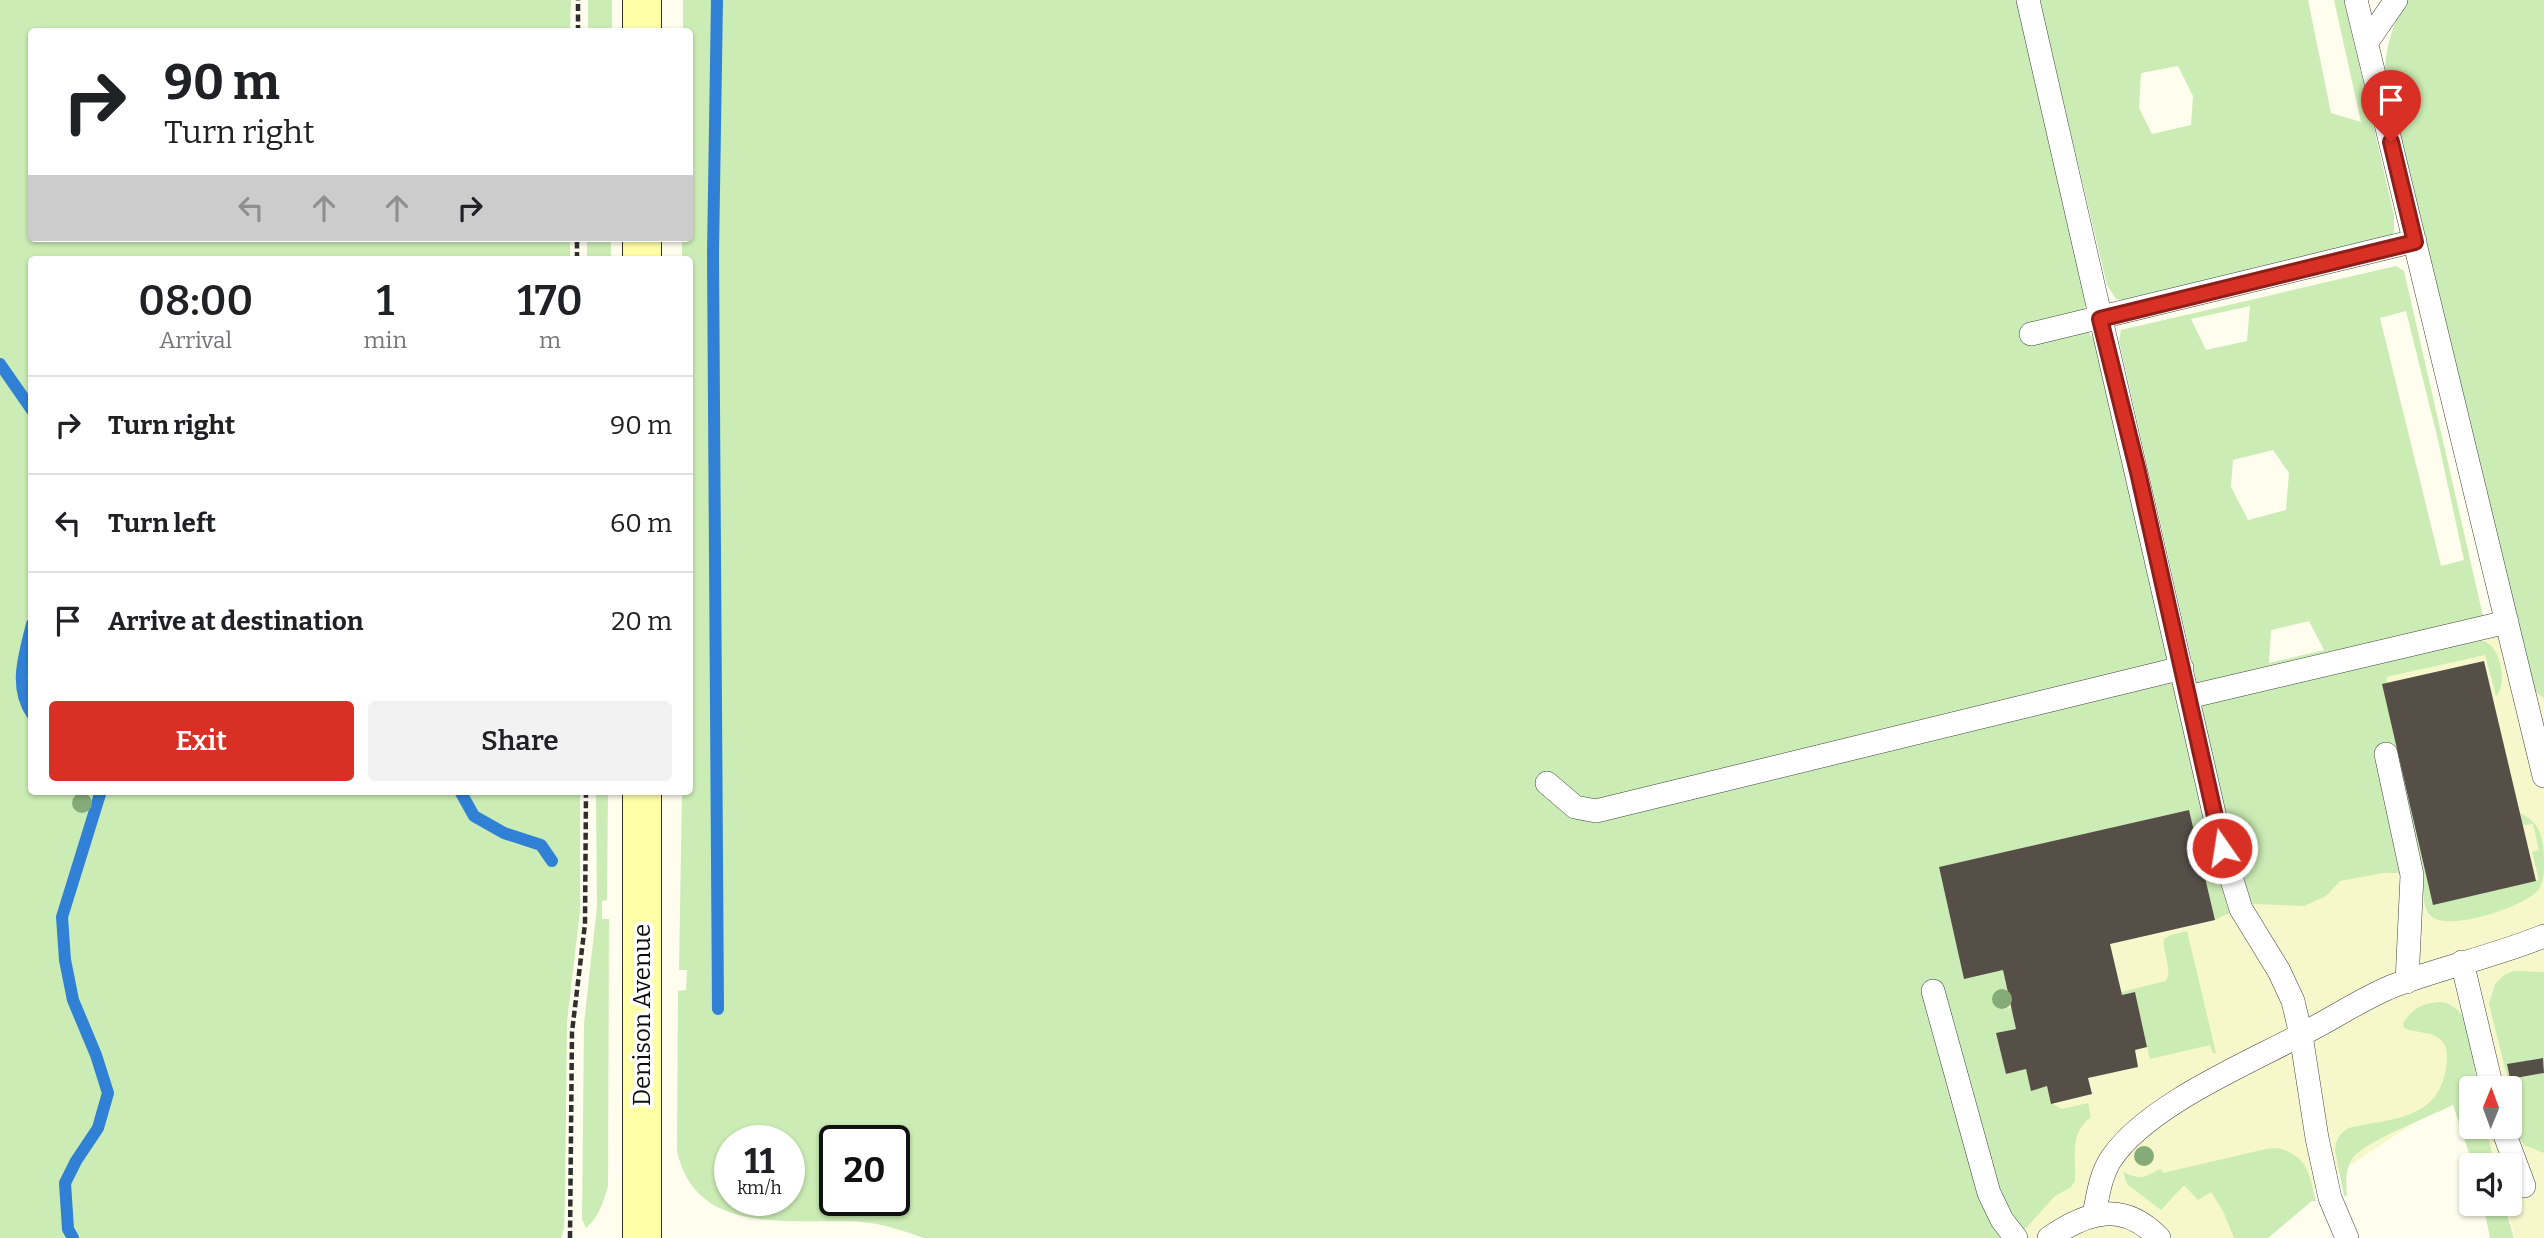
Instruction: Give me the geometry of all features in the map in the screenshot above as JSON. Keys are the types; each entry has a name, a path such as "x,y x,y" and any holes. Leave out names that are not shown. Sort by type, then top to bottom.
{"street":[{"path":"642,0 642,28"},
{"name":"Denison Avenue","path":"642,795 642,1238"}],"lane":[{"path":"2028,0 2230,877 2246,918 2279,971 2288,991 2301,1035 2317,1138 2330,1198 2347,1238"},
{"path":"2356,0 2544,776"},
{"path":"2367,42 2396,0"},
{"path":"2031,334 2415,242"},
{"path":"2188,696 2507,622"},
{"path":"1547,783 1575,807 1596,811 2182,668"},
{"path":"2386,754 2413,875 2407,982"},
{"path":"2094,1215 2101,1180 2109,1162 2120,1147 2164,1110 2235,1068 2390,987 2462,962 2506,951 2544,936"},
{"path":"2462,962 2489,1076"},
{"path":"1933,992 1989,1193 2002,1220 2016,1238"},
{"path":"2506,1139 2524,1186"},
{"path":"2049,1238 2068,1225 2094,1215 2130,1216 2159,1238"}],"path":[{"path":"578,0 578,28"},
{"path":"570,1238 572,1032 585,924 586,795"}],"green space":[{"path":"0,0 571,0 570,28 28,28 28,242 570,242 570,256 28,256 28,795 580,795 580,911 567,1022 565,1197 564,1229 561,1238 0,1238"},
{"path":"588,0 612,0 612,28 588,28"},
{"path":"683,0 2018,0 2087,304 2083,311 2084,322 2091,336 2095,337 2174,680 2233,911 2215,920 2189,810 1939,867 1964,978 2003,970 2007,989 1996,993 1996,1003 2003,1009 2012,1008 2016,1029 1996,1033 2006,1074 2026,1069 2031,1090 2047,1086 2051,1103 2062,1109 2088,1103 2091,1117 2079,1131 2077,1138 2075,1181 2071,1187 2055,1196 2017,1238 924,1238 886,1226 862,1222 778,1221 743,1216 805,1216 805,1125 714,1125 714,1204 704,1198 688,1179 677,1151 678,991 686,990 687,970 679,970 682,795 693,795 693,256 682,256 682,242 693,242 693,28 683,28"},
{"path":"2039,0 2308,0 2331,113 2361,122 2334,0 2344,0 2394,215 2394,233 2391,237 2122,300 2116,299 2107,285","holes":["2178,66 2193,96 2191,125 2152,134 2139,108 2141,73"]},
{"path":"2406,0 2544,0 2544,698 2535,691 2385,74 2386,54 2391,36"},
{"path":"587,242 611,242 611,256 587,256"},
{"path":"2396,266 2404,271 2483,616 2476,620 2197,683 2119,341 2121,330","holes":["2250,306 2247,341 2206,350 2191,319","2406,311 2464,560 2441,566 2380,318","2273,450 2289,473 2286,510 2248,520 2231,487 2233,460","2309,621 2324,650 2269,663 2271,630"]},
{"path":"2544,579 2544,1238 2515,1238 2509,1216 2522,1216 2522,1153 2493,1153 2489,1139 2522,1139 2522,1076 2459,1076 2459,1093 2253,1230 2246,1238 1965,1238 1840,774 2207,673 2217,700 2532,628"},
{"path":"2479,639 2492,646 2499,659 2502,679 2496,696 2485,655 2386,677 2387,683 2382,684 2433,904 2539,880 2532,852 2539,850 2533,824 2523,825 2520,813 2533,822 2542,840 2544,873 2539,889 2532,896 2506,909 2456,921 2443,921 2430,915 2425,907 2420,884 2408,873 2383,873 2340,881 2326,896 2304,906 2253,904 2244,885 2200,708 2202,704"},
{"path":"596,795 608,795 607,900 602,901 602,919 609,919 608,1186 597,1214 586,1228 582,1219 584,1023 597,907"},
{"path":"2187,931 2216,1053 2213,1053 2210,1045 2150,1059 2135,993 2122,995 2121,992 2166,981 2168,971 2164,939"},
{"path":"2514,971 2544,972 2544,1064 2542,1058 2507,1065 2509,1076 2507,1076 2489,1004 2495,984 2504,975"},
{"path":"2441,1002 2453,1006 2467,1025 2476,1076 2459,1076 2459,1123 2453,1105 2369,1145 2352,1159 2346,1181 2347,1196 2344,1196 2335,1150 2341,1134 2349,1128 2410,1114 2433,1099 2441,1086 2446,1069 2445,1045 2436,1036 2404,1028 2403,1023 2419,1007"},
{"path":"2544,1073 2544,1153 2524,1145 2520,1139 2522,1077"},
{"path":"2464,1139 2489,1139 2492,1153 2469,1153"},
{"path":"2278,1148 2296,1156 2306,1167 2316,1201 2312,1201 2268,1238 2234,1238 2223,1211 2211,1192 2198,1200 2184,1185 2161,1210 2127,1184 2123,1172 2144,1177 2161,1169 2163,1173"},
{"path":"2485,1216 2508,1216 2514,1238 2490,1238"}],"building":[{"path":"2484,661 2536,881 2433,905 2382,684"},
{"path":"2189,810 2215,920 2110,944 2122,995 2135,992 2147,1047 2135,1050 2138,1067 2088,1078 2092,1094 2051,1104 2047,1086 2031,1091 2026,1069 2006,1074 1996,1033 2016,1029 2003,970 1964,979 1939,867"},
{"path":"2543,1058 2544,1073 2509,1076 2507,1064"}],"waterway":[{"path":"717,0 713,254 718,1009"},
{"path":"0,364 28,404"},
{"path":"28,641 22,670 23,692 28,707"},
{"path":"73,1238 68,1229 65,1183 98,1128 108,1093 96,1055 73,1000 65,960 62,917 100,795"},
{"path":"462,795 474,816 504,833 541,845 552,861"}],"route":[{"path":"2222,848 2138,472 2100,319 2415,242 2391,142"}]}
